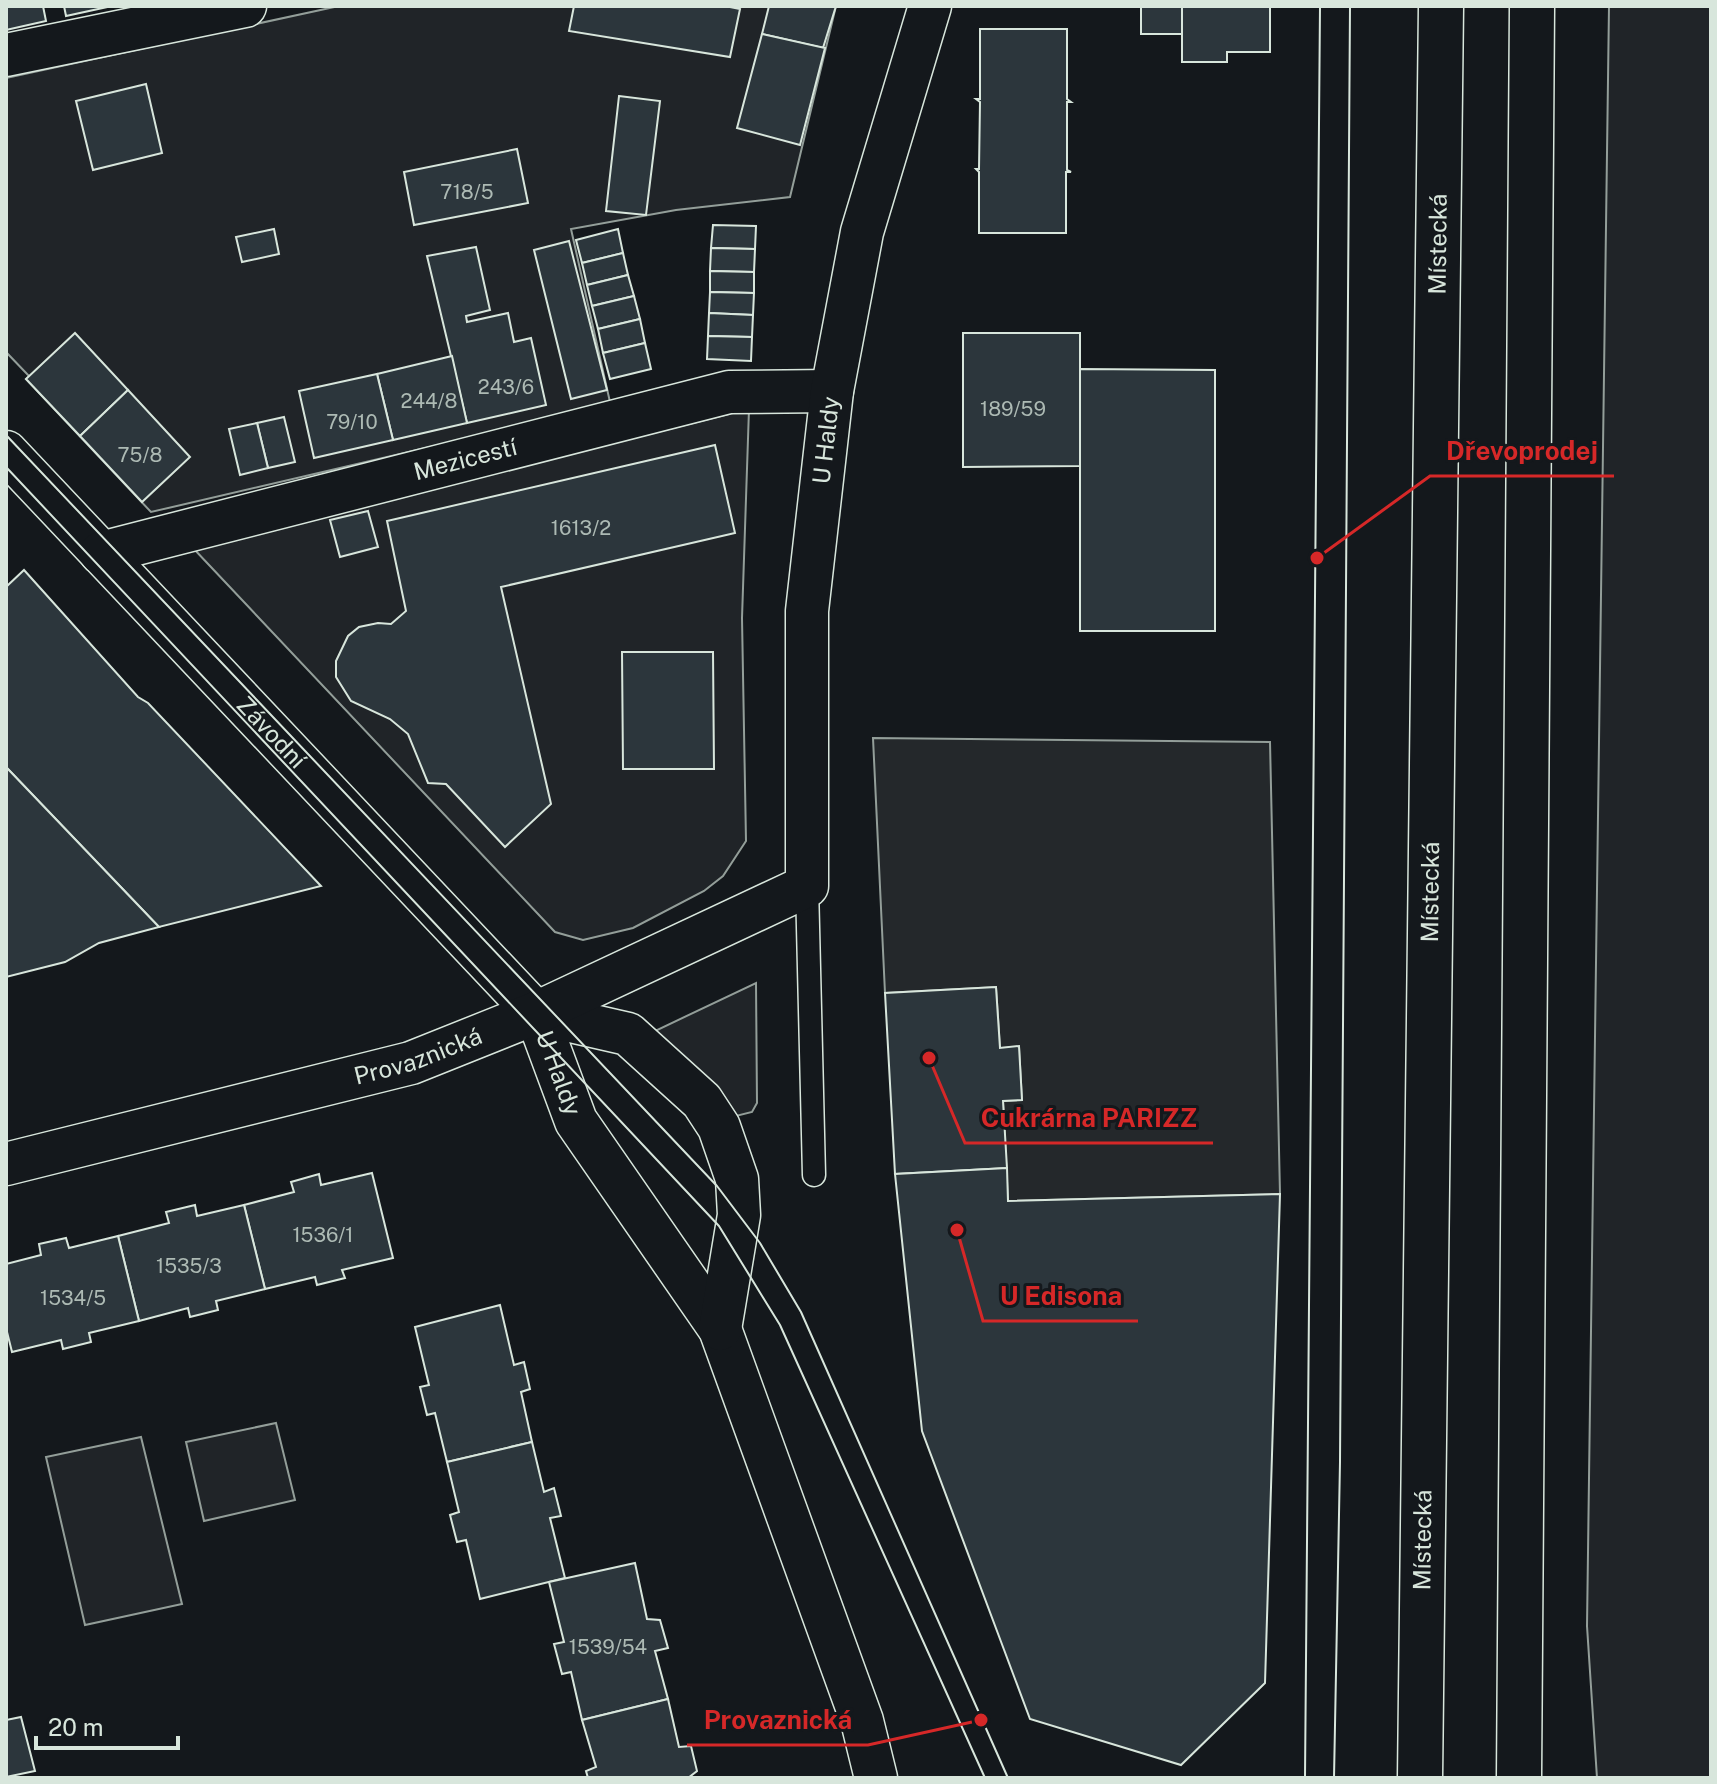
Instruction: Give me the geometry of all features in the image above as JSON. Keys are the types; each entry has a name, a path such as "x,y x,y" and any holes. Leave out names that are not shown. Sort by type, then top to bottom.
{"highway":[{"name":"Místecká","path":"1420,1778 1419,1622 1441,6"},
{"path":"1519,1778 1532,6"},
{"path":"1520,1603 1545,1778"},
{"path":"1407,1778 1419,1622"}],"street":[{"path":"6,55 245,6"},
{"name":"U Haldy","path":"807,886 807,611 832,391 862,232 930,6"},
{"name":"Mezicestí","path":"101,553 729,392 832,391"},
{"name":"Závodní","path":"6,452 536,1013"},
{"name":"Provaznická","path":"6,1164 411,1063 536,1013 807,886"},
{"name":"U Haldy","path":"536,1013 628,1034 702,1101 719,1127 737,1179 739,1215 720,1329"},
{"name":"U Haldy","path":"536,1013 576,1121 720,1329 862,1721 876,1778"}],"lane":[{"path":"807,886 814,1175"}],"shaded area":[{"path":"339,6 836,6 790,197 676,210 571,229 610,402 576,413 151,512 26,379 29,376 6,352 6,78"},
{"path":"1609,6 1711,6 1711,1778 1597,1778 1587,1626"},
{"path":"749,409 742,618 746,841 723,876 704,891 633,928 583,940 555,932 193,548"},
{"path":"873,738 1270,742 1280,1194 1008,1201 1003,1101 1022,1100 1019,1047 1000,1048 996,987 885,993"},
{"path":"756,983 757,1103 752,1112 736,1116 655,1031"},
{"path":"276,1423 295,1500 204,1521 186,1442"},
{"path":"141,1437 182,1604 85,1625 46,1457"}],"building":[{"path":"6,6 43,6 46,21 6,30"},
{"path":"64,6 112,6 66,16"},
{"path":"574,6 725,6 740,9 730,57 569,31"},
{"path":"769,6 836,6 823,48 762,34"},
{"path":"1141,6 1182,6 1182,34 1141,34"},
{"path":"1182,6 1270,6 1270,52 1227,52 1227,62 1182,62"},
{"path":"980,29 1067,29 1067,99 1071,102 1067,102 1067,170 1071,172 1066,172 1066,233 979,233 979,172 976,169 979,169 980,102 976,99 980,99"},
{"path":"762,34 825,48 800,145 737,128"},
{"path":"146,84 162,153 93,170 76,101"},
{"path":"619,96 660,101 646,215 606,211"},
{"path":"517,149 528,203 414,225 404,172"},
{"path":"713,225 756,226 755,249 711,248"},
{"path":"274,229 279,254 242,262 236,237"},
{"path":"618,229 623,253 582,263 576,240"},
{"path":"569,241 607,390 571,399 534,250"},
{"path":"476,247 490,310 466,316 467,322 508,313 514,342 531,338 546,405 467,423 427,256"},
{"path":"711,248 755,249 754,272 710,271"},
{"path":"623,253 628,275 587,285 582,263"},
{"path":"710,271 754,272 754,293 710,292"},
{"path":"628,275 634,296 592,306 587,285"},
{"path":"710,292 754,293 753,315 709,313"},
{"path":"634,296 640,319 598,329 592,306"},
{"path":"709,313 753,315 752,337 708,336"},
{"path":"640,319 645,343 603,353 598,329"},
{"path":"75,333 128,390 80,436 26,379"},
{"path":"963,333 1080,333 1080,466 963,467"},
{"path":"708,336 752,337 751,361 707,359"},
{"path":"645,343 651,369 610,379 603,353"},
{"path":"452,356 467,423 393,440 377,374"},
{"path":"1080,369 1215,370 1215,631 1080,631"},
{"path":"377,374 393,440 314,458 299,391"},
{"path":"128,390 190,457 142,502 80,436"},
{"path":"284,417 295,462 268,468 257,423"},
{"path":"257,423 268,468 240,475 229,429"},
{"path":"715,445 735,533 501,587 551,804 505,847 446,784 428,783 408,734 390,719 351,701 336,677 336,661 348,636 359,627 391,624 406,611 387,521"},
{"path":"368,511 378,547 340,557 330,520"},
{"path":"24,570 138,697 148,703 321,886 159,927 6,767 6,587"},
{"path":"622,652 713,652 714,769 623,769"},
{"path":"6,767 159,927 99,943 65,962 6,977"},
{"path":"996,987 1000,1048 1019,1046 1022,1100 1003,1101 1007,1168 895,1174 885,993"},
{"path":"1007,1168 1008,1201 1280,1194 1265,1683 1181,1765 1030,1719 922,1431 895,1174"},
{"path":"372,1173 393,1258 342,1270 345,1278 317,1285 315,1277 265,1289 244,1205 294,1192 291,1182 319,1174 321,1185"},
{"path":"195,1205 197,1216 244,1205 265,1289 216,1301 218,1310 190,1317 188,1308 139,1321 118,1236 169,1223 166,1212"},
{"path":"118,1236 139,1321 89,1333 91,1342 63,1349 61,1340 12,1352 6,1328 6,1264 41,1255 39,1244 66,1238 69,1248"},
{"path":"500,1305 514,1365 524,1362 530,1389 521,1392 532,1442 447,1462 435,1413 427,1415 420,1387 429,1385 415,1327"},
{"path":"532,1442 544,1492 554,1488 561,1516 550,1518 565,1578 480,1599 466,1540 457,1542 450,1515 459,1512 447,1462"},
{"path":"635,1563 647,1619 660,1620 668,1648 655,1651 668,1699 582,1720 571,1672 562,1674 554,1644 564,1642 549,1582"},
{"path":"668,1699 679,1747 691,1746 697,1771 688,1778 588,1778 586,1771 596,1767 582,1720"},
{"path":"21,1717 35,1771 6,1777 6,1720"}],"tram line":[{"path":"1305,1778 1320,6"},
{"path":"1334,1778 1340,1462 1350,6"},
{"path":"6,435 717,1186 760,1243 801,1312 1008,1778"},
{"path":"6,467 719,1226 780,1325 985,1778"}],"place":[{"name":"Dřevoprodej","path":"1317,558"},
{"name":"Cukrárna PARIZZ","path":"929,1058"},
{"name":"U Edisona","path":"957,1230"},
{"name":"Provaznická","path":"981,1720"}]}
